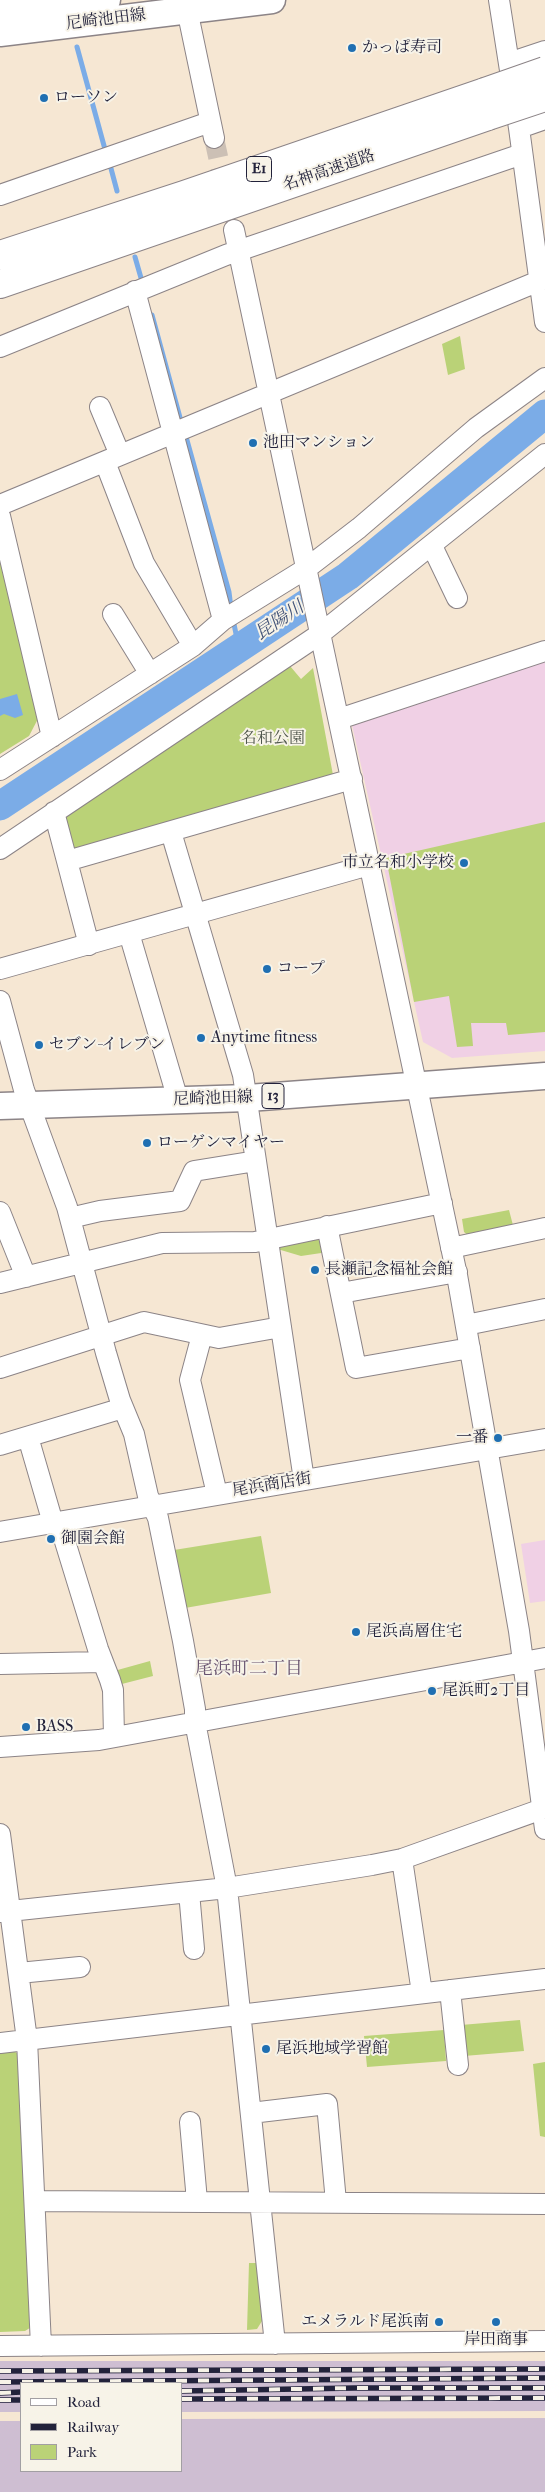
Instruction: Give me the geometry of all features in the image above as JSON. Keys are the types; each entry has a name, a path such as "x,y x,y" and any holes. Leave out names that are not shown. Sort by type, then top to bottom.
{"highway":[{"name":"名神高速道路","path":"0,284 173,225 487,104 545,71"},
{"name":"名神高速道路","path":"0,255 184,195 487,104 545,97"},
{"name":"E1","path":"0,304 114,256 173,225"},
{"name":"E1","path":"0,250 32,244"}],"main road":[{"name":"尼崎池田線","path":"0,13 107,0"},
{"name":"尼崎池田線","path":"0,34 186,5 272,0"},
{"name":"尼崎池田線","path":"0,1106 248,1098 545,1076"}],"street":[{"path":"499,0 519,128 545,322"},
{"path":"0,195 108,159 212,130 186,5"},
{"path":"509,63 545,51"},
{"path":"519,128 545,119"},
{"path":"0,347 141,288 238,251 522,154"},
{"path":"234,230 457,1272 523,1662 544,1808 545,1829"},
{"path":"0,504 539,281"},
{"path":"141,288 229,617"},
{"path":"0,770 193,646 229,617 307,572 476,428 545,378"},
{"path":"100,407 144,563 193,646"},
{"path":"0,849 432,546 545,454"},
{"path":"0,516 52,737"},
{"path":"432,546 457,598"},
{"path":"113,614 150,674"},
{"path":"339,719 545,651"},
{"path":"67,861 352,779"},
{"path":"54,812 89,944"},
{"path":"172,832 244,1075 304,1480"},
{"path":"0,969 369,865"},
{"path":"129,933 178,1100"},
{"path":"0,1001 30,1105 70,1218 101,1337 123,1408 134,1434 148,1496 158,1518 183,1641 227,1888 275,2344"},
{"path":"70,1218 100,1211 180,1201 194,1171 256,1161"},
{"path":"0,1283 162,1243 255,1242 442,1203"},
{"path":"0,1212 26,1277"},
{"path":"327,1226 356,1368 470,1348"},
{"path":"451,1248 545,1228"},
{"path":"341,1293 457,1272"},
{"path":"466,1324 545,1309"},
{"path":"0,1368 144,1322 219,1338 281,1327"},
{"path":"202,1335 190,1380 217,1494"},
{"path":"0,1445 123,1408"},
{"path":"28,1437 112,1690 114,1737"},
{"name":"尾浜商店街","path":"0,1532 545,1439"},
{"path":"0,1747 114,1737 545,1658"},
{"path":"0,1664 103,1662"},
{"path":"5,1911 227,1888 402,1859 544,1808"},
{"path":"0,1834 5,1911 19,1973 27,2040 36,2200 40,2346"},
{"path":"402,1859 422,1993"},
{"path":"189,1892 194,1949"},
{"path":"19,1973 80,1967"},
{"path":"0,2043 545,1979"},
{"path":"450,1990 458,2065"},
{"path":"251,2112 327,2104 336,2202"},
{"path":"190,2122 198,2201"},
{"path":"36,2200 545,2204"},
{"path":"0,2346 545,2341"}],"shaded area":[{"name":"市立名和小学校","path":"545,662 545,1051 452,1058 423,1042 352,725 355,719"},
{"path":"545,1540 545,1601 530,1603 521,1544"},
{"path":"0,2361 545,2361 545,2411 182,2412 182,2382 20,2382 20,2412 0,2412"},
{"path":"545,2418 545,2492 0,2492 0,2421 20,2421 20,2472 182,2472 182,2419"}],"green space":[{"path":"460,336 465,369 448,375 442,344"},
{"path":"0,550 40,715 29,736 0,754"},
{"name":"名和公園","path":"290,666 301,679 313,668 333,775 71,853 62,817"},
{"path":"545,822 545,1032 508,1035 506,1023 471,1023 473,1046 457,1047 449,996 414,1002 386,858"},
{"path":"509,1210 514,1229 471,1238 464,1232 462,1219"},
{"path":"318,1233 328,1252 301,1256 274,1248"},
{"path":"261,1536 271,1593 185,1608 174,1550"},
{"path":"150,1661 153,1676 118,1685 114,1671"},
{"path":"520,2020 524,2051 464,2056 461,2025"},
{"path":"444,2030 446,2061 367,2067 364,2036"},
{"path":"12,2050 20,2055 33,2326 25,2331 0,2332 0,2052"},
{"path":"545,2062 545,2137 540,2136 533,2064"},
{"path":"249,2263 257,2263 262,2321 257,2329 247,2330"}],"water":[{"path":"17,694 23,715 15,718 4,714 0,716 0,699"}],"waterway":[{"path":"77,47 106,153"},
{"path":"109,161 117,191"},
{"path":"135,257 143,285"},
{"path":"152,315 182,425"},
{"name":"昆陽川","path":"0,806 348,576 545,414"},
{"path":"185,433 229,592 231,608"},
{"path":"233,619 239,649"}],"tunnel":[{"path":"214,138 234,230"}],"railway":[{"path":"0,2371 545,2369"},
{"path":"0,2382 545,2378"},
{"path":"182,2391 355,2388 545,2388"},
{"path":"0,2393 20,2392"},
{"path":"182,2399 545,2398"},
{"path":"0,2400 20,2400"}],"place":[{"name":"かっぱ寿司","path":"352,48"},
{"name":"ローソン","path":"44,98"},
{"name":"池田マンション","path":"253,443"},
{"name":"市立名和小学校","path":"464,863"},
{"name":"コープ","path":"267,969"},
{"name":"Anytime fitness","path":"201,1038"},
{"name":"セブン-イレブン","path":"39,1045"},
{"name":"ローゲンマイヤー","path":"147,1143"},
{"name":"長瀬記念福祉会館","path":"315,1270"},
{"name":"一番","path":"498,1438"},
{"name":"御園会館","path":"51,1539"},
{"name":"尾浜高層住宅","path":"356,1632"},
{"name":"尾浜町2丁目","path":"432,1691"},
{"name":"BASS","path":"26,1727"},
{"name":"尾浜地域学習館","path":"266,2049"},
{"name":"エメラルド尾浜南","path":"439,2322"},
{"name":"岸田商事","path":"496,2322"}],"district":[{"name":"尾浜町二丁目","path":"249,1670"}]}
